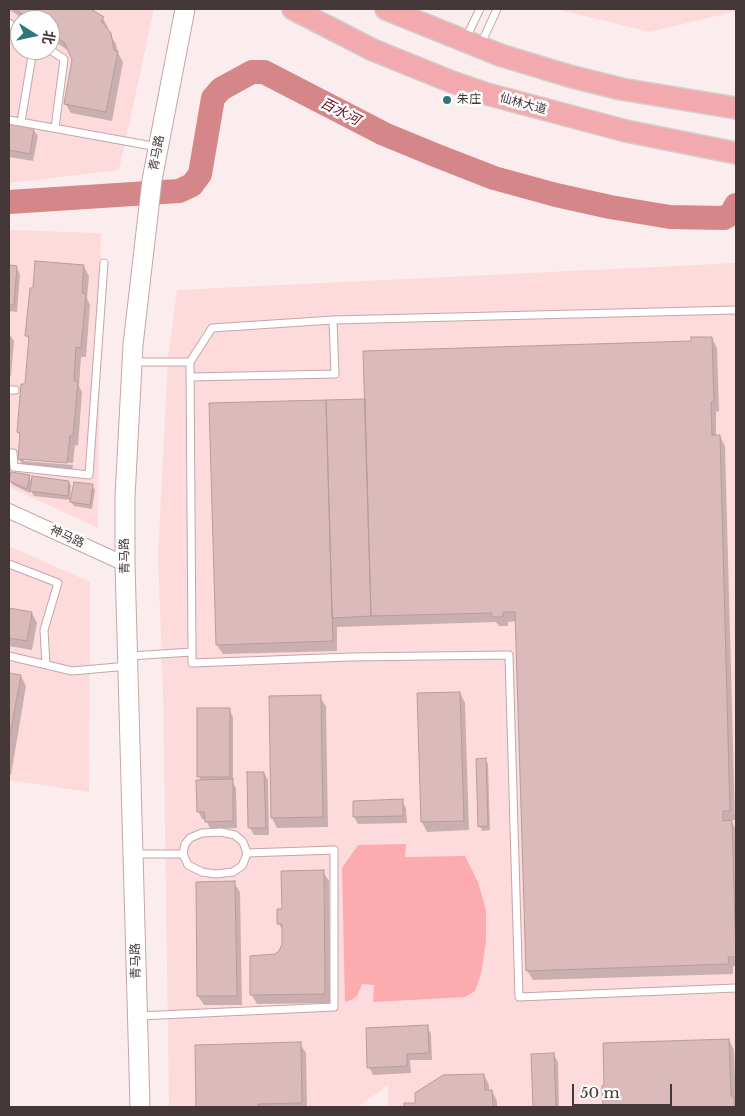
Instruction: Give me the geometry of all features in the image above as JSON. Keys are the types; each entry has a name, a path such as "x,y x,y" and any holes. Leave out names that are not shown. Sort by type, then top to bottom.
{"main road":[{"path":"386,9 500,55 569,76 621,90 736,108"},
{"name":"仙林大道","path":"305,12 373,50 487,94 626,131 736,153"}],"street":[{"name":"青马路","path":"140,1107 125,564 125,497 132,362 152,180 185,9"},
{"name":"神马路","path":"9,511 125,564"}],"lane":[{"path":"472,44 480,9"},
{"path":"472,44 497,9"},
{"path":"55,128 64,60 60,57"},
{"path":"21,122 31,60"},
{"path":"9,120 158,147"},
{"path":"9,453 13,453 14,467 89,475 104,263"},
{"path":"736,310 333,320 212,328 190,362 192,663 350,657 509,655 519,997 736,988"},
{"path":"190,377 335,374 333,320"},
{"path":"132,362 190,362"},
{"path":"9,564 58,584 44,630 46,665"},
{"path":"9,656 72,671 192,652"},
{"path":"220,832 235,835 243,842 246,853 242,866 233,872 216,874 202,872 188,865 183,854 185,844 190,838 202,833 220,832"},
{"path":"138,1016 334,1007 334,850 246,853"},
{"path":"134,854 183,854"}],"shaded area":[{"path":"9,9 154,9 119,170 9,183"},
{"path":"556,9 736,9 736,11 650,32"},
{"path":"9,230 101,233 98,528 9,487"},
{"path":"736,263 736,1107 388,1107 388,1085 358,1107 169,1107 163,692 158,556 168,357 177,290"},
{"path":"9,546 90,582 89,792 9,780"},
{"path":"406,844 405,857 465,856 478,882 486,910 486,941 481,974 475,991 465,997 373,1002 374,985 362,984 357,996 345,1002 342,868 358,845"}],"building":[{"path":"15,9 91,9 104,17 101,21 111,33 114,50 118,51 106,112 64,104 72,60 65,43 60,40 60,10"},
{"path":"9,123 34,128 30,154 9,150"},
{"path":"35,261 84,265 82,293 86,294 81,348 76,347 74,381 78,381 73,436 70,436 67,463 18,459 20,433 17,432 21,384 25,384 29,336 25,336 30,288 33,288"},
{"path":"9,265 17,266 14,305 9,305"},
{"path":"691,337 712,337 714,402 711,402 712,435 720,435 730,811 723,811 723,821 732,820 736,957 728,957 729,964 526,971 515,612 503,612 503,617 492,617 492,613 371,616 363,351 691,341"},
{"path":"365,399 371,616 332,618 326,400"},
{"path":"326,400 333,641 216,645 209,403"},
{"path":"11,472 30,475 27,489 9,481"},
{"path":"32,476 69,481 68,496 30,491"},
{"path":"74,482 93,484 90,505 70,502"},
{"path":"9,608 32,612 27,641 9,638"},
{"path":"9,673 21,675 9,741"},
{"path":"460,692 464,821 421,822 417,693"},
{"path":"321,695 323,817 271,818 269,696"},
{"path":"197,708 230,708 230,777 197,777"},
{"path":"486,758 488,826 478,827 476,759"},
{"path":"247,772 264,772 266,828 248,828"},
{"path":"233,779 233,821 205,822 204,812 197,812 196,780"},
{"path":"403,799 403,816 353,817 353,801"},
{"path":"324,870 325,994 250,995 250,956 275,954 279,951 282,944 282,924 277,924 277,909 282,909 281,871"},
{"path":"235,881 237,996 197,996 196,882"},
{"path":"428,1025 429,1053 407,1054 407,1066 367,1068 366,1028"},
{"path":"729,1039 731,1096 734,1096 734,1107 603,1107 603,1043"},
{"path":"301,1042 302,1103 258,1104 258,1107 196,1107 195,1045"},
{"path":"554,1053 556,1107 533,1107 531,1054"},
{"path":"484,1074 485,1090 492,1090 493,1107 404,1107 404,1103 415,1103 415,1093 443,1075"}],"waterway":[{"name":"百水河","path":"9,202 179,191 192,185 200,174 213,98 221,89 252,72 264,72 384,134 494,178 610,207 670,217 724,218 731,214 736,205"}],"place":[{"name":"朱庄","path":"447,100"}]}
